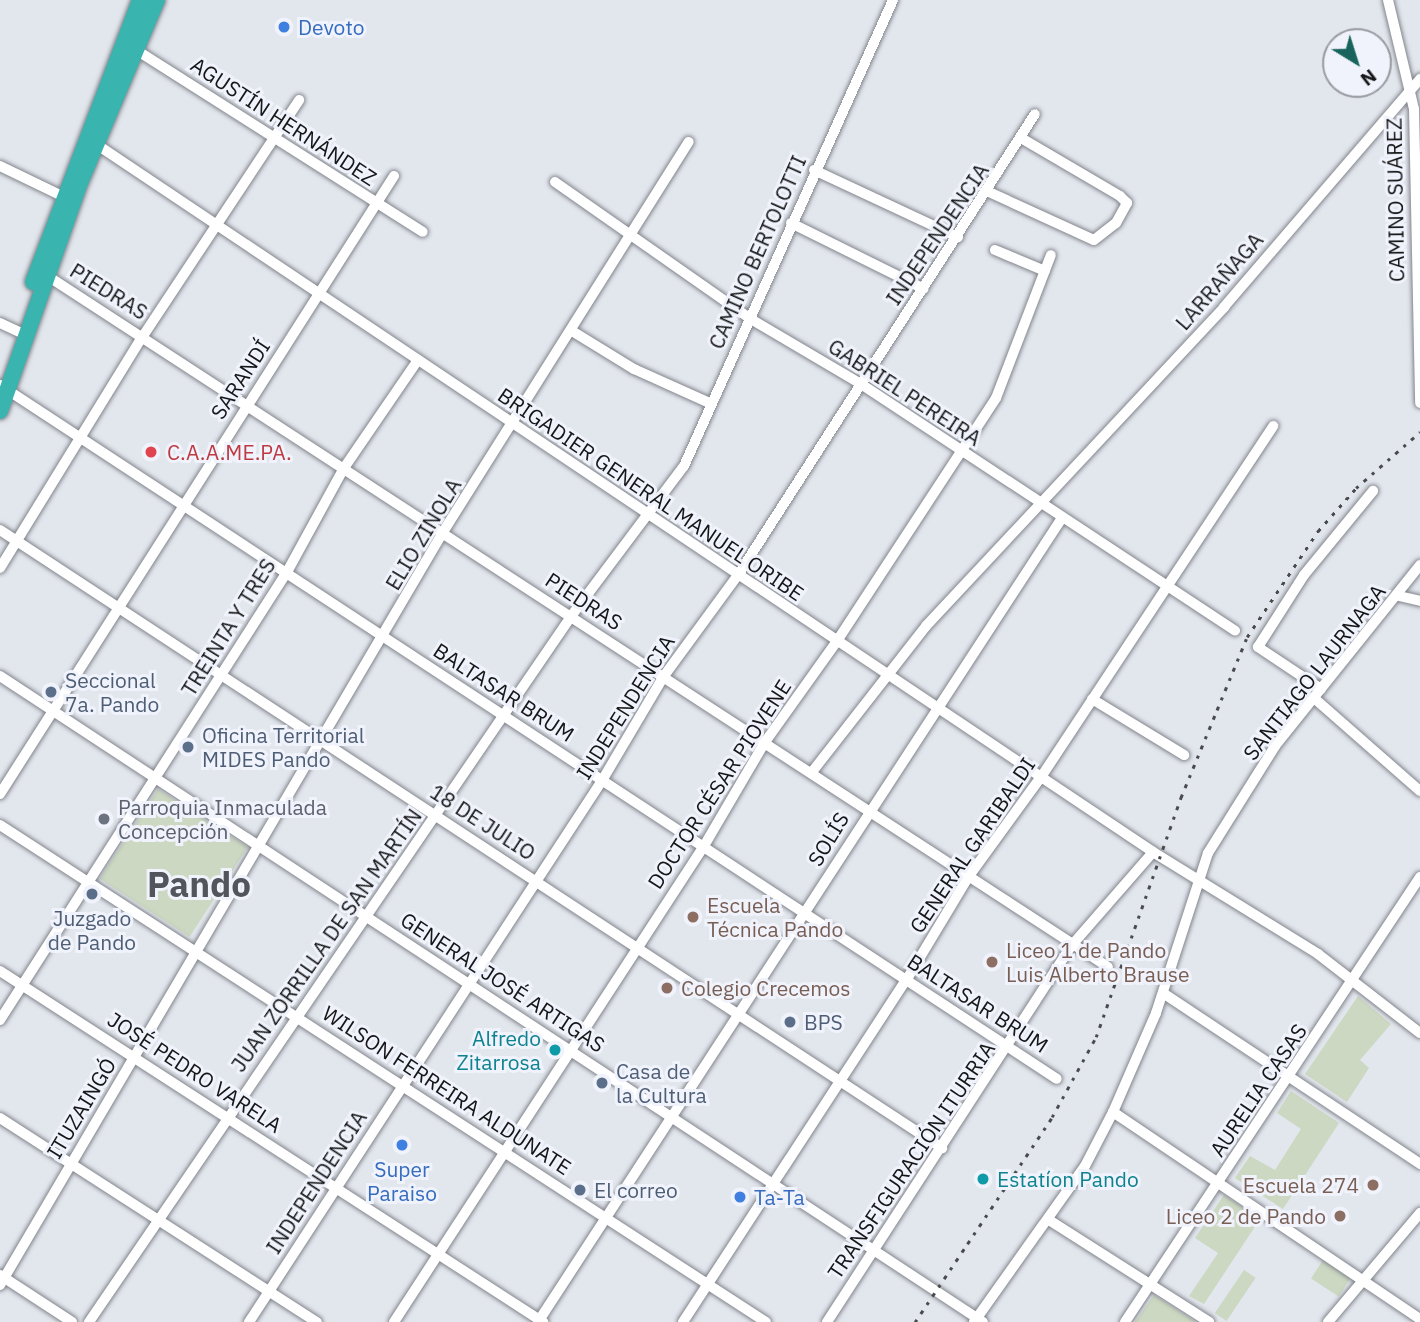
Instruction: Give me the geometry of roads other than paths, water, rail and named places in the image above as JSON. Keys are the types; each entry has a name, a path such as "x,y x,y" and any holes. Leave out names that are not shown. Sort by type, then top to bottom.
{"highway":[{"path":"130,47 139,0"},
{"path":"42,273 62,196 90,140 130,47 156,0"},
{"path":"0,411 2,382 13,329 42,273 90,140"}],"street":[{"name":"CAMINO BERTOLOTTI","path":"648,515 684,466 814,170 893,0"},
{"name":"CAMINO SUÁREZ","path":"1388,0 1411,88 1420,400"},
{"name":"AGUSTÍN HERNÁNDEZ","path":"130,47 274,135 423,232"},
{"name":"LARRAÑAGA","path":"812,772 934,617 1043,505 1224,307 1420,79"},
{"path":"0,568 84,437 143,336 299,100"},
{"name":"INDEPENDENCIA","path":"249,1322 603,779 664,676 738,575 1024,139 1035,114"},
{"path":"989,192 1094,240 1116,223 1127,203 1120,196 1024,139"},
{"name":"BRIGADIER GENERAL MANUEL ORIBE","path":"90,140 317,295 1153,852 1355,980 1420,1033"},
{"name":"ELIO ZINOLA","path":"196,951 257,844 386,636 443,532 513,426 689,142"},
{"path":"0,166 62,196"},
{"path":"814,170 958,237"},
{"name":"SARANDÍ","path":"0,794 186,505 246,403 394,176"},
{"name":"GABRIEL PEREIRA","path":"555,182 750,318 861,384 1236,631"},
{"path":"791,223 924,289"},
{"path":"995,250 1045,271"},
{"name":"DOCTOR CÉSAR PIOVENE","path":"394,1322 704,846 765,742 837,641 962,451 1000,389 1051,256"},
{"name":"PIEDRAS","path":"42,273 572,615 1108,967"},
{"path":"572,331 634,369 712,404"},
{"name":"TREINTA Y TRES","path":"0,1020 287,572 344,468 418,360"},
{"name":"BALTASAR BRUM","path":"2,382 506,716 1011,1045 1057,1079"},
{"name":"GENERAL GARIBALDI","path":"682,1322 907,979 969,876 1041,777 1273,426"},
{"path":"1373,491 1304,575 1258,647 1317,694 1420,791"},
{"name":"JUAN ZORRILLA DE SAN MARTÍN","path":"89,1322 366,915 506,716 572,615 648,515"},
{"name":"SOLÍS","path":"540,1321 806,913 868,810 938,709 1062,518"},
{"name":"18 DE JULIO","path":"0,530 220,675 323,739 942,1149"},
{"name":"SANTIAGO LAURNAGA","path":"978,1321 1085,1166 1114,1112 1163,993 1198,879 1275,746 1399,596 1420,565"},
{"path":"1399,596 1419,602"},
{"name":"GENERAL JOSÉ ARTIGAS","path":"0,676 672,1115 978,1321"},
{"path":"1093,699 1184,755"},
{"name":"WILSON FERREIRA ALDUNATE","path":"0,825 505,1150 766,1322"},
{"name":"TRANSFIGURACIÓN ITURRIA","path":"827,1322 1011,1045 1072,945 1153,852"},
{"name":"AURELIA CASAS","path":"1125,1322 1355,980 1420,877"},
{"name":"ITUZAINGÓ","path":"2,1279 196,951"},
{"name":"JOSÉ PEDRO VARELA","path":"0,971 136,1055 540,1321"},
{"path":"1163,993 1420,1164"},
{"path":"1114,1112 1365,1278 1420,1319"},
{"path":"0,1118 317,1322"},
{"path":"1328,1322 1420,1213"},
{"path":"1049,1220 1209,1322"},
{"path":"2,1279 72,1322"}],"railway":[{"path":"915,1322 1052,1117 1096,1037 1181,797 1247,637 1318,531 1356,488 1420,432"}],"place":[{"name":"Devoto","path":"284,27"},
{"name":"C.A.A.ME.PA.","path":"151,452"},
{"name":"Seccional 7a. Pando","path":"51,692"},
{"name":"Oficina Territorial MIDES Pando","path":"188,747"},
{"name":"Parroquia Inmaculada Concepción","path":"104,819"},
{"name":"Juzgado de Pando","path":"92,894"},
{"name":"Escuela Técnica Pando","path":"693,917"},
{"name":"Liceo 1 de Pando Luis Alberto Brause","path":"992,962"},
{"name":"Colegio Crecemos","path":"667,988"},
{"name":"BPS","path":"790,1022"},
{"name":"Alfredo Zitarrosa","path":"555,1050"},
{"name":"Casa de la Cultura","path":"602,1083"},
{"name":"Super Paraiso","path":"402,1145"},
{"name":"Estatíon Pando","path":"983,1179"},
{"name":"Escuela 274","path":"1373,1185"},
{"name":"El correo","path":"580,1190"},
{"name":"Ta-Ta","path":"740,1197"},
{"name":"Liceo 2 de Pando","path":"1340,1216"}],"district":[{"name":"Pando","path":"199,884"}]}
